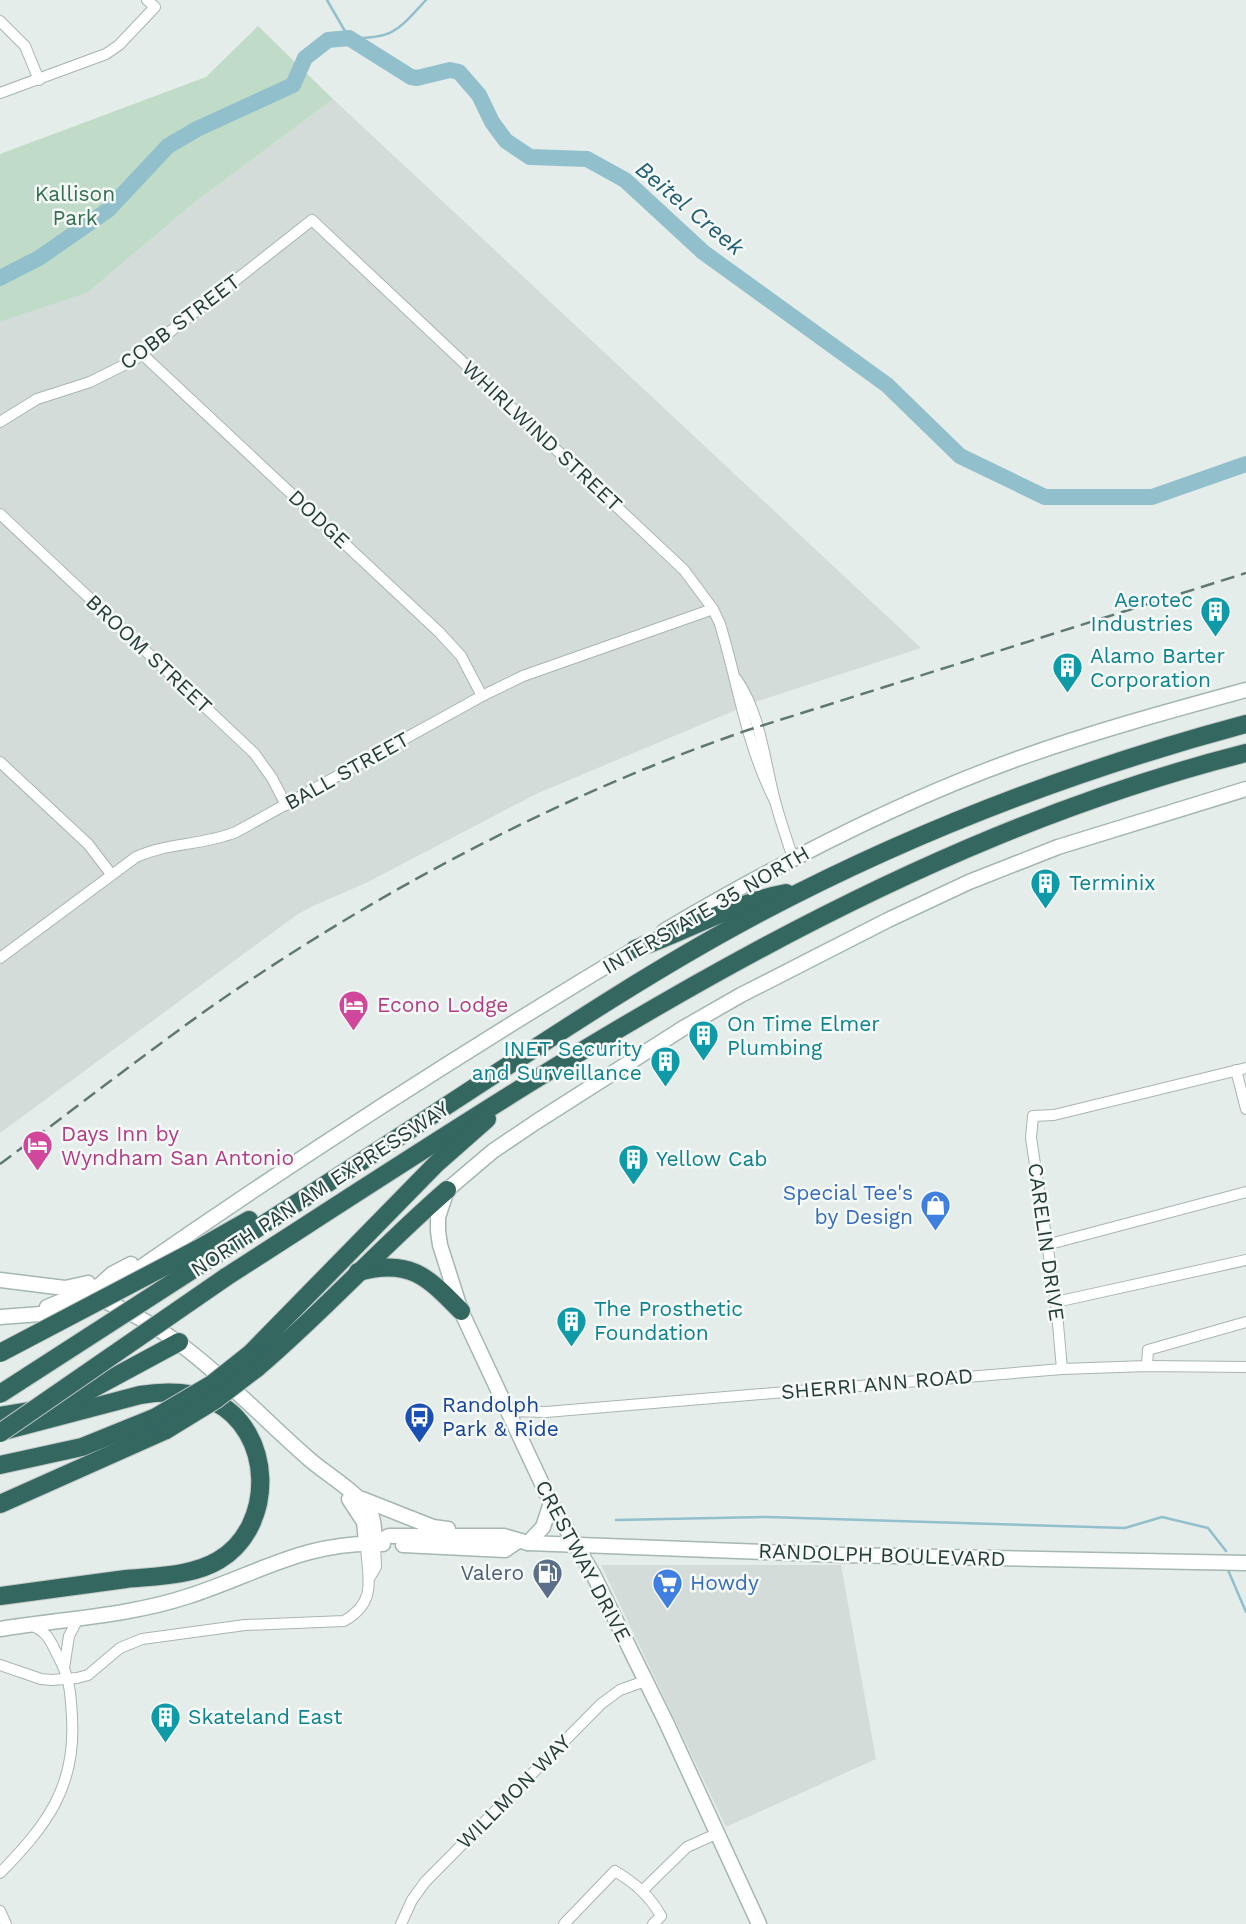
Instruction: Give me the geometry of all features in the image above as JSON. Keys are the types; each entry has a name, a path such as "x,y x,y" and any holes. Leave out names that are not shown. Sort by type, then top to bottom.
{"highway":[{"name":"NORTH PAN AM EXPRESSWAY","path":"0,1394 199,1256 435,1114 615,996 712,939 807,889 956,821 1056,782 1246,724"},
{"name":"NORTH PAN AM EXPRESSWAY","path":"0,1422 509,1097 724,967 827,913 920,869 1095,799 1246,753"},
{"path":"635,949 761,898 807,889"},
{"path":"254,1361 411,1189 509,1097"},
{"path":"0,1504 130,1446 212,1384 289,1342 358,1272 447,1190"},
{"path":"0,1353 199,1256"},
{"path":"358,1272 389,1266 417,1272 434,1284 461,1311"},
{"path":"0,1432 226,1277"},
{"path":"132,1367 143,1350 143,1320"},
{"path":"0,1416 41,1409 90,1390 179,1342"},
{"path":"0,1432 150,1393 176,1392 194,1395 223,1407 248,1435 258,1457 261,1491 255,1517 241,1541 220,1560 208,1565 171,1574 0,1596"},
{"path":"0,1467 161,1424"},
{"path":"0,1467 27,1469 130,1446"}],"main road":[{"name":"INTERSTATE 35 NORTH","path":"0,1317 54,1313 96,1298 209,1219 554,997 793,859 934,792 1015,760 1059,744 1246,690"},
{"path":"447,1190 493,1152 536,1122 685,1027 741,995 888,920 969,882 1047,851 1246,789"},
{"name":"CRESTWAY DRIVE","path":"447,1190 438,1217 438,1231 445,1264 461,1311 551,1503 576,1544 645,1681 759,1924"},
{"name":"INTERSTATE 35 NORTH","path":"25,1314 70,1299 100,1285 112,1274 209,1219"},
{"path":"0,1280 65,1288 112,1274"},
{"path":"96,1298 125,1309 179,1342 212,1367 306,1457 360,1499 433,1527 488,1536"},
{"path":"341,1486 364,1522 369,1547"},
{"path":"360,1499 373,1521 369,1547"},
{"path":"523,1542 543,1527 551,1503"},
{"name":"RANDOLPH BOULEVARD","path":"369,1547 389,1536 504,1536 523,1542 844,1555 1246,1563"},
{"name":"RANDOLPH BOULEVARD","path":"369,1547 505,1550 523,1542"},
{"path":"0,1629 131,1609 188,1596 290,1556 343,1546 369,1547"}],"street":[{"path":"0,93 106,54 118,45 151,4"},
{"path":"0,21 24,46 39,80"},
{"name":"COBB STREET","path":"0,422 37,399 107,375 142,354 312,220"},
{"name":"WHIRLWIND STREET","path":"312,220 684,570 713,609 720,624 762,776 774,799 793,859"},
{"name":"DODGE","path":"142,354 439,632 461,656 482,696"},
{"name":"BROOM STREET","path":"0,514 254,752 286,805"},
{"name":"BALL STREET","path":"0,958 111,874 145,853 171,846 213,841 236,832 523,676 713,609"},
{"path":"0,762 88,844 111,874"},
{"path":"1241,1069 1246,1109"},
{"name":"CARELIN DRIVE","path":"1062,1369 1056,1302 1031,1138 1033,1116 1055,1115 1241,1069"},
{"path":"1046,1245 1246,1192"},
{"path":"1056,1302 1246,1259"},
{"path":"1147,1366 1148,1350 1246,1322"},
{"name":"SHERRI ANN ROAD","path":"509,1411 546,1412 1062,1369 1246,1367"},
{"path":"0,1665 41,1679 66,1673 88,1675 120,1648 142,1639 245,1625 344,1621 355,1615 368,1596 368,1572 358,1554 343,1546"},
{"path":"368,1572 376,1567 369,1547"},
{"path":"0,1873 46,1821 71,1761 73,1739 66,1673 69,1636 79,1617"},
{"path":"29,1624 51,1639 66,1673"},
{"name":"WILLMON WAY","path":"401,1924 412,1900 425,1882 601,1704 620,1690 645,1681"},
{"path":"643,1891 687,1847 716,1833"},
{"path":"564,1924 615,1871 650,1897 661,1916 653,1924"},
{"path":"0,1911 6,1924"}],"shaded area":[{"path":"333,99 921,648 755,702 536,794 368,882 313,906 298,914 0,1133 0,322 87,293 195,202"},
{"path":"601,1565 841,1565 876,1759 726,1827"}],"green space":[{"name":"Kallison Park","path":"258,26 333,99 195,202 87,293 0,322 0,154 206,77"}],"waterway":[{"path":"327,0 349,38 376,37 394,31 426,0"},
{"name":"Beitel Creek","path":"0,278 39,258 108,210 168,146 197,129 293,85 305,58 328,40 349,38 411,77 450,70 459,72 479,95 492,122 506,141 530,157 587,159 625,180 703,252 887,385 960,456 1045,497 1152,497 1246,464"},
{"path":"616,1520 767,1517 1125,1528 1162,1517 1208,1528 1226,1551"},
{"path":"1228,1570 1246,1612"}],"railway":[{"path":"0,1164 208,1009 271,966 401,887 537,817 606,785 748,730 1246,573"}],"place":[{"name":"Aerotec Industries","path":"1216,639"},
{"name":"Alamo Barter Corporation","path":"1067,695"},
{"name":"Terminix","path":"1046,910"},
{"name":"Econo Lodge","path":"354,1032"},
{"name":"On Time Elmer Plumbing","path":"704,1063"},
{"name":"INET Security and Surveillance","path":"665,1088"},
{"name":"Days Inn by Wyndham San Antonio","path":"38,1173"},
{"name":"Yellow Cab","path":"633,1186"},
{"name":"Special Tee's by Design","path":"936,1232"},
{"name":"The Prosthetic Foundation","path":"571,1348"},
{"name":"Randolph Park & Ride","path":"419,1444"},
{"name":"Valero","path":"547,1600"},
{"name":"Howdy","path":"667,1610"},
{"name":"Skateland East","path":"165,1744"}]}
